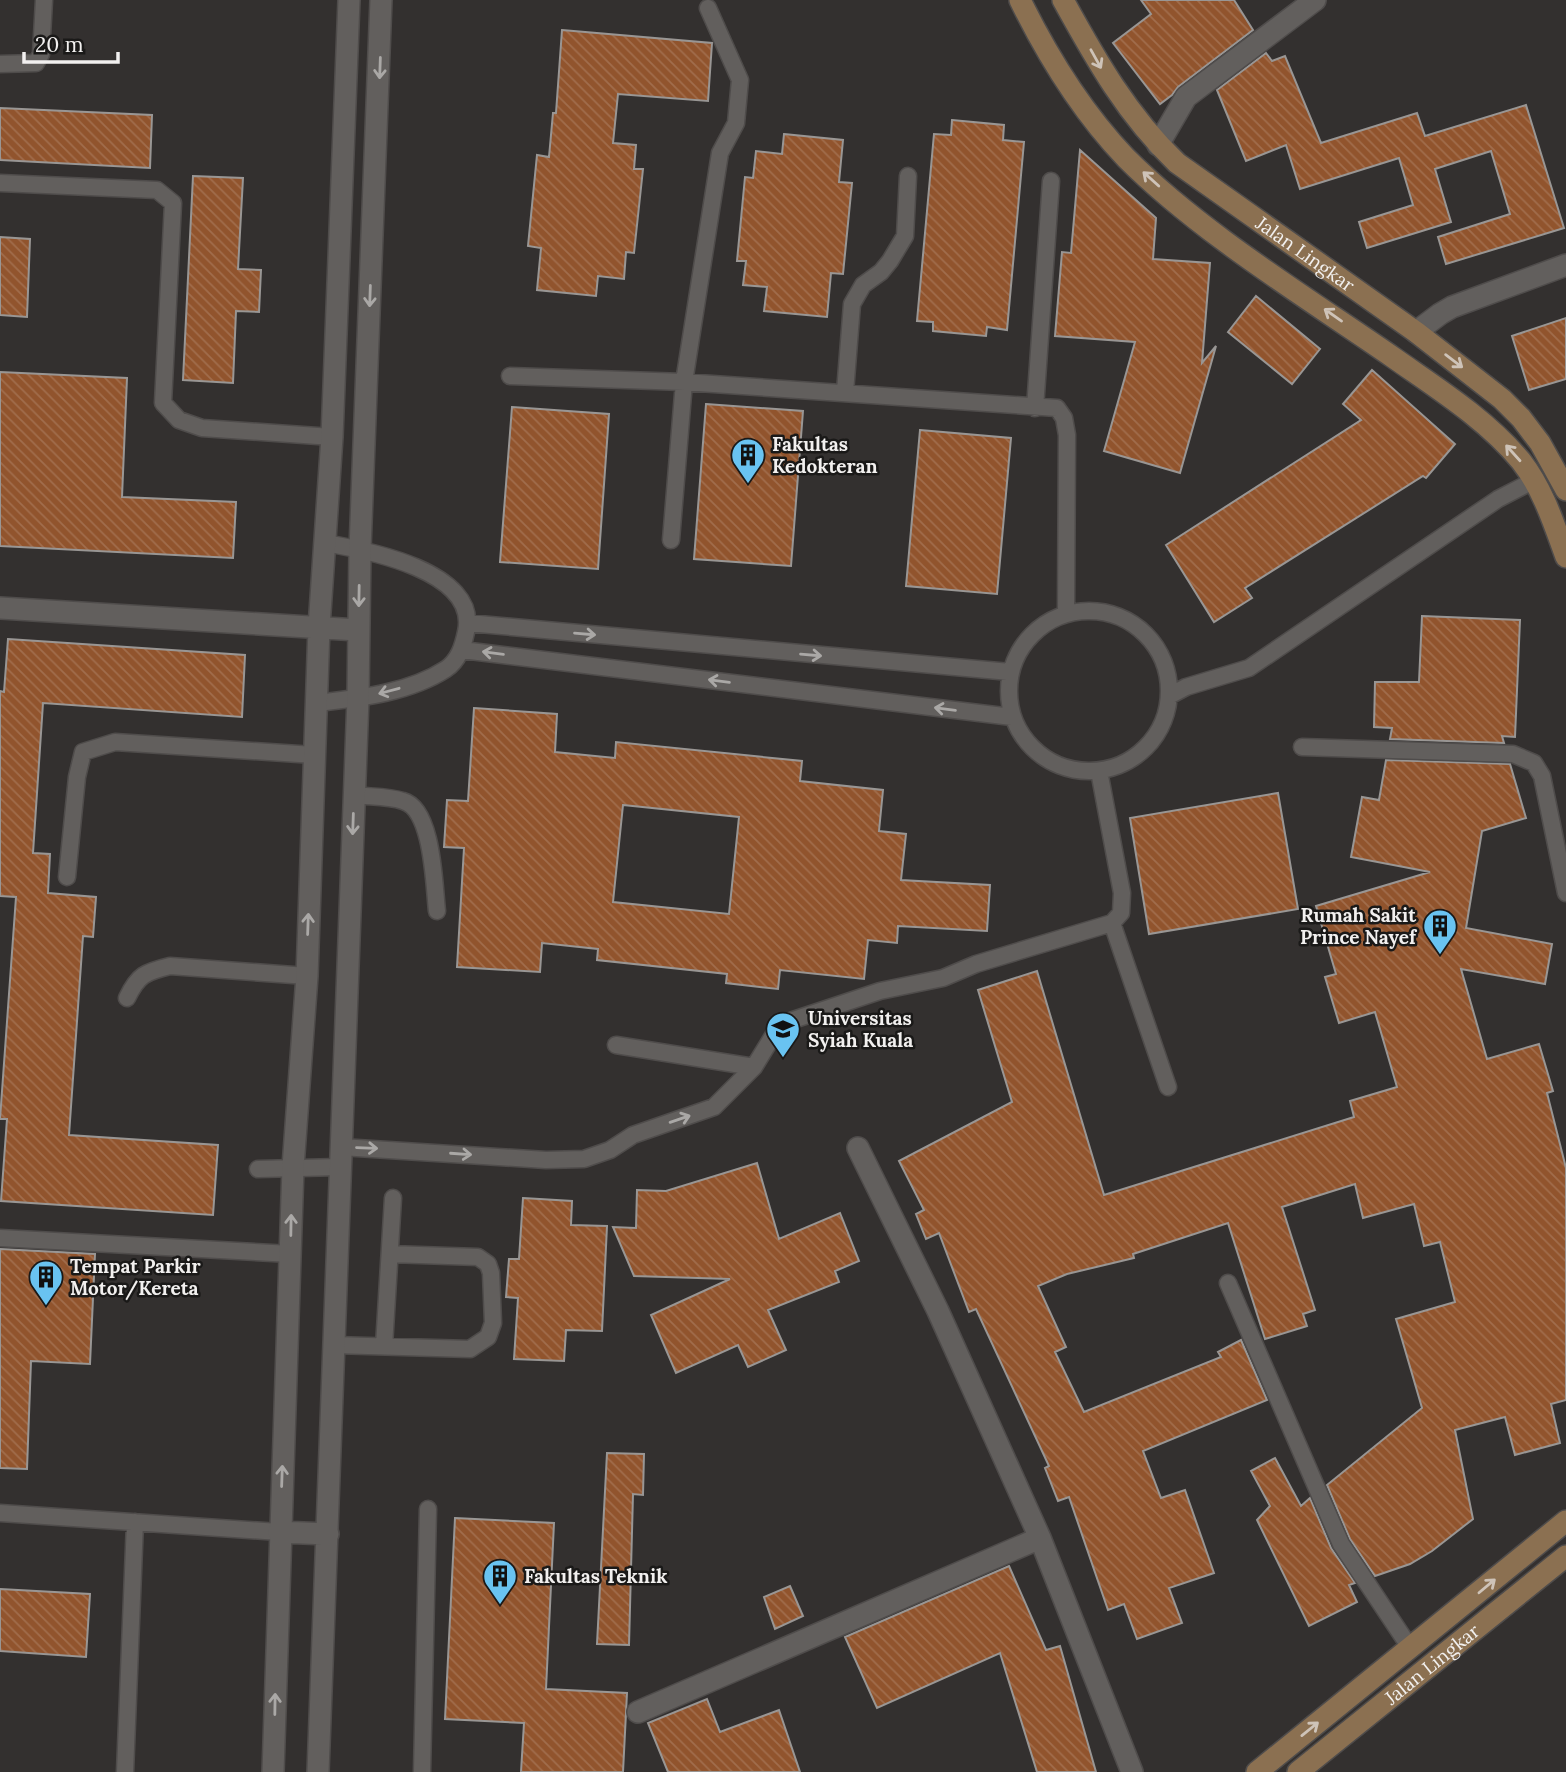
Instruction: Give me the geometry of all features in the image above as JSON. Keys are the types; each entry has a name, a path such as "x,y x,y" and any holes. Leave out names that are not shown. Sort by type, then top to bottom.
{"street":[{"path":"273,1772 293,1167 307,976 319,627 332,437 349,0"},
{"path":"318,1772 381,0"},
{"path":"1020,0 1062,78 1098,127 1127,159 1173,200 1230,243 1456,401 1502,441 1522,463 1547,505 1566,557"},
{"name":"Jalan Lingkar","path":"1063,0 1103,71 1136,120 1158,145 1177,163 1466,370 1521,418 1540,443 1566,490"},
{"path":"1158,145 1186,97 1315,0"},
{"path":"1416,332 1452,307 1566,265"},
{"path":"0,608 358,630"},
{"path":"858,1148 938,1311 1040,1538 1132,1772"},
{"path":"1257,1772 1566,1521"},
{"path":"279,1532 328,1534"},
{"path":"638,1712 1040,1538"},
{"name":"Jalan Lingkar","path":"1298,1772 1566,1556"}],"lane":[{"path":"0,64 36,63 41,54 44,0"},
{"path":"671,540 684,382 720,153 736,123 740,80 708,8"},
{"path":"845,392 852,304 863,285 881,272 890,261 905,236 908,176"},
{"path":"1035,408 1051,181"},
{"path":"0,183 157,190 166,195 173,203 163,402 179,420 202,428 332,437"},
{"path":"510,376 684,382 1057,408 1064,418 1067,435 1066,613"},
{"path":"1169,696 1186,687 1249,668 1498,499 1533,481"},
{"path":"317,703 358,698 419,682 448,667 462,650 468,623 461,603 447,586 428,572 391,556 325,543"},
{"path":"1091,610 1117,615 1139,627 1156,647 1167,671 1169,696 1163,723 1148,746 1126,763 1099,771 1072,770 1046,760 1026,741 1013,717 1009,695 1010,673 1022,646 1041,625 1066,613 1091,610"},
{"path":"468,623 1010,673"},
{"path":"462,650 1013,717"},
{"path":"66,877 77,777 83,752 115,742 314,755"},
{"path":"1302,747 1513,754 1534,763 1542,776 1562,857 1566,893"},
{"path":"258,1169 293,1167 340,1157 584,1159 610,1150 633,1135 714,1107 754,1067 776,1031 793,1020 880,991 943,978 976,964 1112,923 1121,913 1122,893 1099,771"},
{"path":"354,795 405,801 416,808 424,824 429,847 437,911"},
{"path":"1112,923 1168,1087"},
{"path":"127,998 135,982 148,971 170,966 307,976"},
{"path":"616,1045 754,1067"},
{"path":"384,1346 393,1198"},
{"path":"0,1238 291,1254"},
{"path":"334,1345 470,1349 488,1337 493,1323 491,1273 488,1264 478,1257 390,1254"},
{"path":"1228,1283 1341,1544 1411,1648"},
{"path":"422,1772 428,1509"},
{"path":"0,1513 279,1532"},
{"path":"125,1772 135,1522"}],"building":[{"path":"1141,0 1234,0 1253,30 1160,104 1113,43 1151,14"},
{"path":"562,30 712,43 708,101 618,94 613,143 636,145 634,169 643,169 634,253 626,252 624,279 598,276 596,296 537,290 541,248 528,246 537,155 549,157 553,113 556,113"},
{"path":"1266,53 1272,61 1285,56 1321,143 1417,113 1425,136 1526,105 1564,228 1446,264 1438,237 1510,214 1491,151 1435,169 1451,222 1367,248 1359,222 1413,205 1399,158 1300,189 1286,145 1246,161 1217,90"},
{"path":"0,108 152,115 150,168 0,160"},
{"path":"952,120 1004,125 1003,140 1024,142 1007,330 987,327 986,336 933,331 933,322 917,321 934,134 951,135"},
{"path":"784,134 843,140 839,182 852,183 843,274 831,273 827,317 764,311 767,287 743,285 746,261 737,261 745,177 753,178 756,151 782,154"},
{"path":"1080,150 1156,218 1153,259 1210,263 1202,363 1216,346 1180,473 1104,451 1135,342 1055,336 1062,252 1071,253"},
{"path":"193,176 243,178 238,269 261,270 259,312 236,311 233,383 183,380"},
{"path":"0,237 30,239 27,317 0,315"},
{"path":"1256,296 1320,349 1292,384 1228,332"},
{"path":"1566,318 1566,379 1529,390 1512,336"},
{"path":"1372,370 1455,444 1426,478 1423,476 1245,588 1252,598 1214,622 1166,545 1361,420 1343,404"},
{"path":"0,372 127,378 122,497 236,502 233,558 0,546"},
{"name":"Fakultas Kedokteran","path":"706,404 803,411 791,566 694,559"},
{"path":"512,407 609,414 598,569 500,562"},
{"path":"920,430 1011,438 997,594 906,586"},
{"path":"1422,616 1520,620 1515,737 1502,736 1504,743 1390,739 1392,728 1374,727 1375,682 1419,682"},
{"path":"8,639 245,655 242,717 43,703 33,853 50,854 48,893 96,897 93,937 83,936 69,1135 218,1145 213,1215 1,1201 7,1119 0,1119 16,897 0,896 0,691 4,692"},
{"path":"474,708 557,714 555,752 615,758 616,742 802,761 800,781 883,790 879,831 906,834 901,880 990,885 987,931 898,926 897,943 868,940 864,979 780,970 778,989 726,983 727,974 597,960 598,949 542,943 540,972 457,967 464,848 444,847 447,800 468,801","holes":["623,805 739,817 729,914 613,902"]},
{"path":"1386,760 1510,764 1526,818 1482,831 1466,928 1552,944 1545,984 1461,969 1487,1059 1539,1044 1553,1091 1547,1093 1566,1168 1566,1400 1551,1404 1560,1443 1515,1455 1505,1417 1455,1430 1473,1519 1432,1551 1410,1564 1375,1576 1350,1539 1327,1485 1422,1408 1396,1319 1455,1302 1440,1242 1424,1246 1414,1204 1363,1218 1355,1184 1282,1207 1315,1310 1303,1314 1307,1326 1265,1339 1228,1223 1133,1254 1134,1258 1067,1274 1038,1286 1066,1347 1055,1352 1084,1412 1221,1357 1218,1352 1241,1340 1267,1400 1143,1451 1161,1498 1185,1490 1214,1573 1169,1588 1182,1623 1137,1639 1124,1604 1108,1610 1069,1497 1058,1501 1045,1468 1049,1466 976,1309 969,1312 939,1233 926,1239 916,1214 924,1210 899,1161 1012,1102 978,990 1037,971 1104,1195 1354,1117 1350,1101 1397,1087 1375,1012 1339,1023 1325,977 1336,974 1316,906 1430,872 1351,857 1362,797 1379,800"},
{"path":"1278,793 1298,909 1149,934 1130,818"},
{"path":"757,1163 779,1239 840,1213 859,1261 835,1271 839,1282 768,1310 786,1350 748,1367 738,1345 676,1373 651,1315 730,1279 634,1276 613,1227 636,1228 637,1190 666,1191"},
{"path":"523,1198 572,1201 571,1225 607,1226 602,1331 566,1330 564,1361 514,1359 518,1298 506,1297 509,1259 519,1259"},
{"name":"Tempat Parkir Motor/Kereta","path":"0,1249 95,1254 90,1364 31,1361 27,1469 0,1468"},
{"path":"607,1453 644,1454 643,1495 633,1494 629,1645 597,1644"},
{"path":"1275,1458 1301,1506 1310,1498 1331,1548 1355,1583 1349,1585 1357,1602 1309,1626 1257,1520 1270,1506 1251,1471"},
{"name":"Fakultas Teknik","path":"455,1518 554,1523 546,1689 627,1693 623,1772 521,1772 524,1723 445,1719"},
{"path":"1009,1566 1046,1650 1060,1646 1096,1772 1037,1772 1000,1653 877,1708 845,1637"},
{"path":"790,1586 803,1616 775,1629 764,1597"},
{"path":"0,1589 90,1594 86,1657 0,1651"},
{"path":"707,1699 720,1732 779,1710 800,1772 668,1772 648,1723"}],"place":[{"name":"Fakultas Kedokteran","path":"748,485"},
{"name":"Rumah Sakit Prince Nayef","path":"1440,956"},
{"name":"Universitas Syiah Kuala","path":"783,1059"},
{"name":"Tempat Parkir Motor/Kereta","path":"46,1307"},
{"name":"Fakultas Teknik","path":"500,1606"}]}
